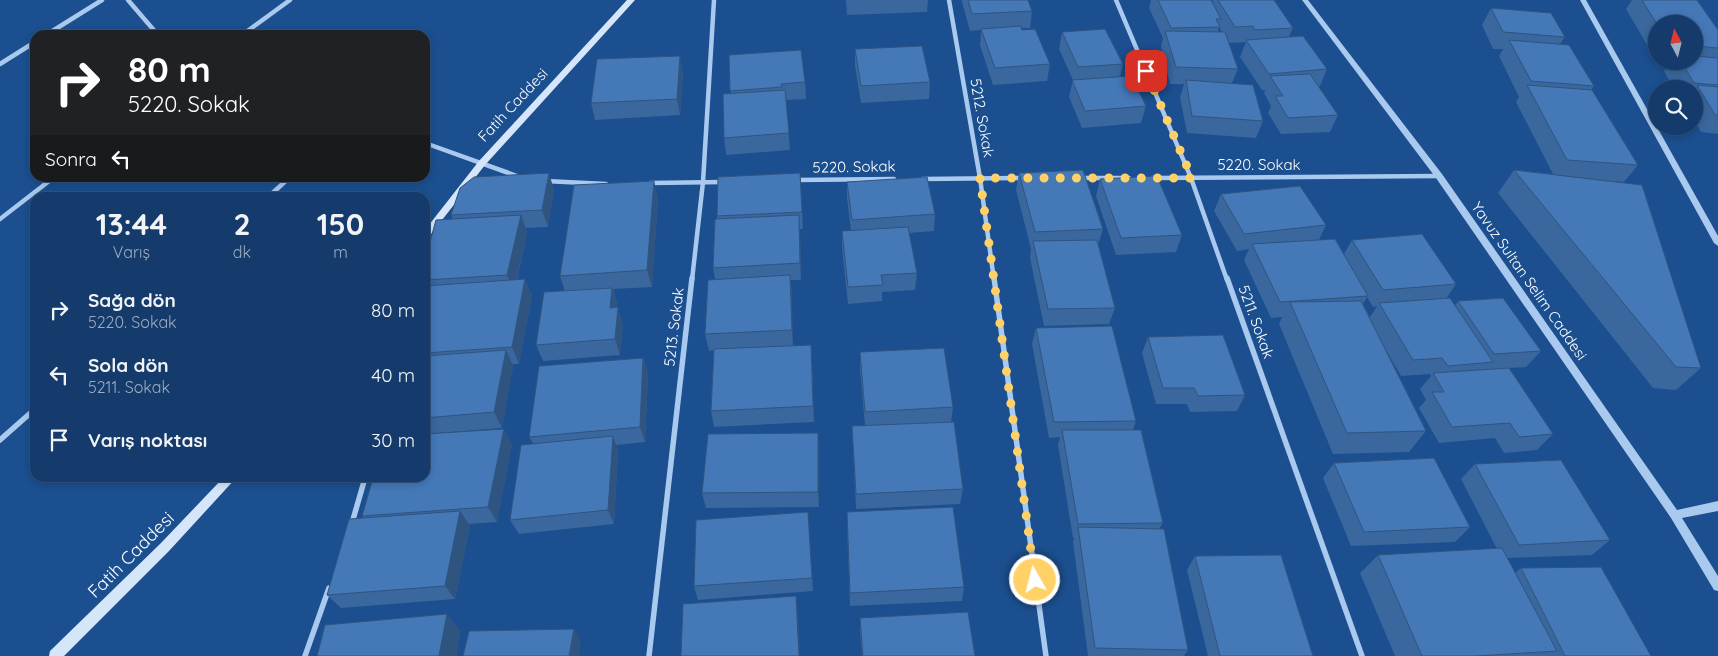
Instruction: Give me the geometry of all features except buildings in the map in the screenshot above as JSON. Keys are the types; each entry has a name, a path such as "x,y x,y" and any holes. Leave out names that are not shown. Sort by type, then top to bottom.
{"main road":[{"name":"Fatih Caddesi","path":"430,230 482,163 631,0"},
{"name":"Fatih Caddesi","path":"55,656 165,547 226,482"}],"street":[{"path":"54,30 102,0"},
{"path":"128,0 154,30"},
{"path":"249,30 290,0"},
{"name":"5213. Sokak","path":"648,656 703,182 714,0"},
{"name":"5212. Sokak","path":"949,0 980,178 1046,656"},
{"name":"5211. Sokak","path":"1116,0 1192,178 1362,656"},
{"name":"Yavuz Sultan Selim Caddesi","path":"1305,0 1439,176 1675,515 1718,586"},
{"path":"1584,0 1718,243"},
{"path":"0,64 30,45"},
{"path":"430,145 507,174 526,178"},
{"name":"5220. Sokak","path":"1144,178 1439,176"},
{"name":"5220. Sokak","path":"911,179 1028,178"},
{"path":"1076,178 1134,178"},
{"name":"5220. Sokak","path":"792,180 901,179"},
{"path":"543,180 612,184"},
{"path":"648,183 733,181"},
{"path":"36,192 49,182"},
{"path":"274,192 285,182"},
{"path":"0,219 30,196"},
{"path":"0,440 30,413"},
{"path":"351,528 364,482"},
{"path":"1675,515 1718,506"},
{"path":"305,656 331,583"}],"route":[{"path":"1035,580 980,178 1192,178 1146,71"}]}
